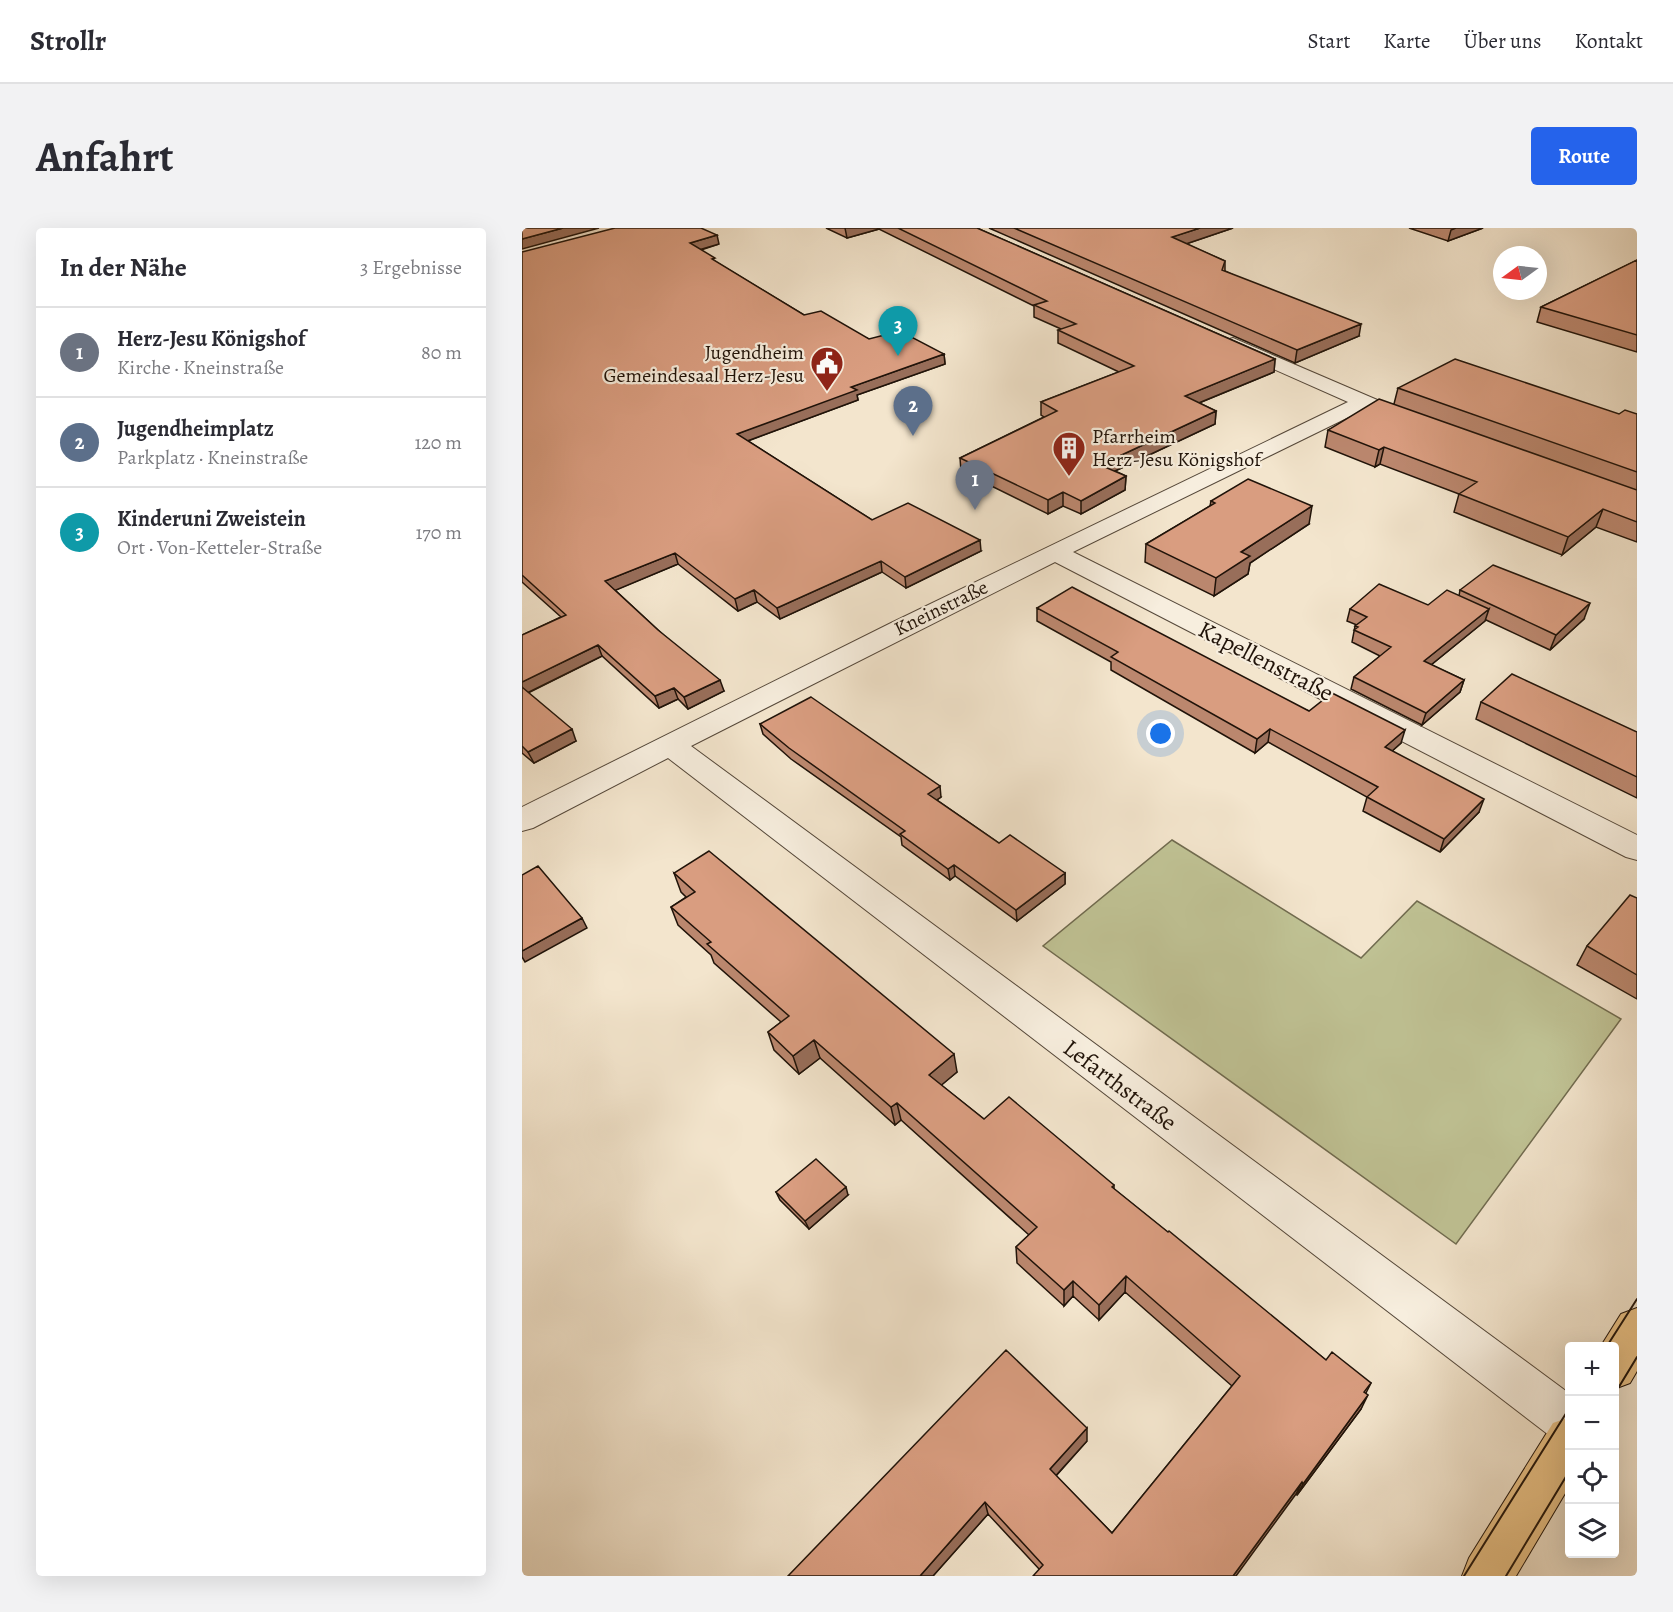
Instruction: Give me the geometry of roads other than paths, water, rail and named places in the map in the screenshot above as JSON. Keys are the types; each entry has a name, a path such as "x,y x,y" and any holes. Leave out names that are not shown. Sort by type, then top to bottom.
{"main road":[{"path":"1619,1359 1637,1330"},
{"path":"1487,1576 1565,1447"}],"street":[{"path":"1221,339 1395,414"},
{"name":"Kneinstraße","path":"522,820 900,628 1363,402"},
{"name":"Kapellenstraße","path":"1056,553 1637,849"},
{"name":"Lefarthstraße","path":"671,746 1565,1420"}],"tram line":[{"path":"1610,1342 1637,1299"},
{"path":"1619,1387 1637,1357"},
{"path":"1464,1576 1565,1415"},
{"path":"1506,1576 1565,1478"}],"place":[{"name":"Kinderuni Zweistein","path":"898,356"},
{"name":"Jugendheim Gemeindesaal Herz-Jesu","path":"827,392"},
{"name":"Jugendheimplatz","path":"913,436"},
{"name":"Pfarrheim Herz-Jesu Königshof","path":"1069,477"},
{"name":"Herz-Jesu Königshof","path":"975,510"}]}
